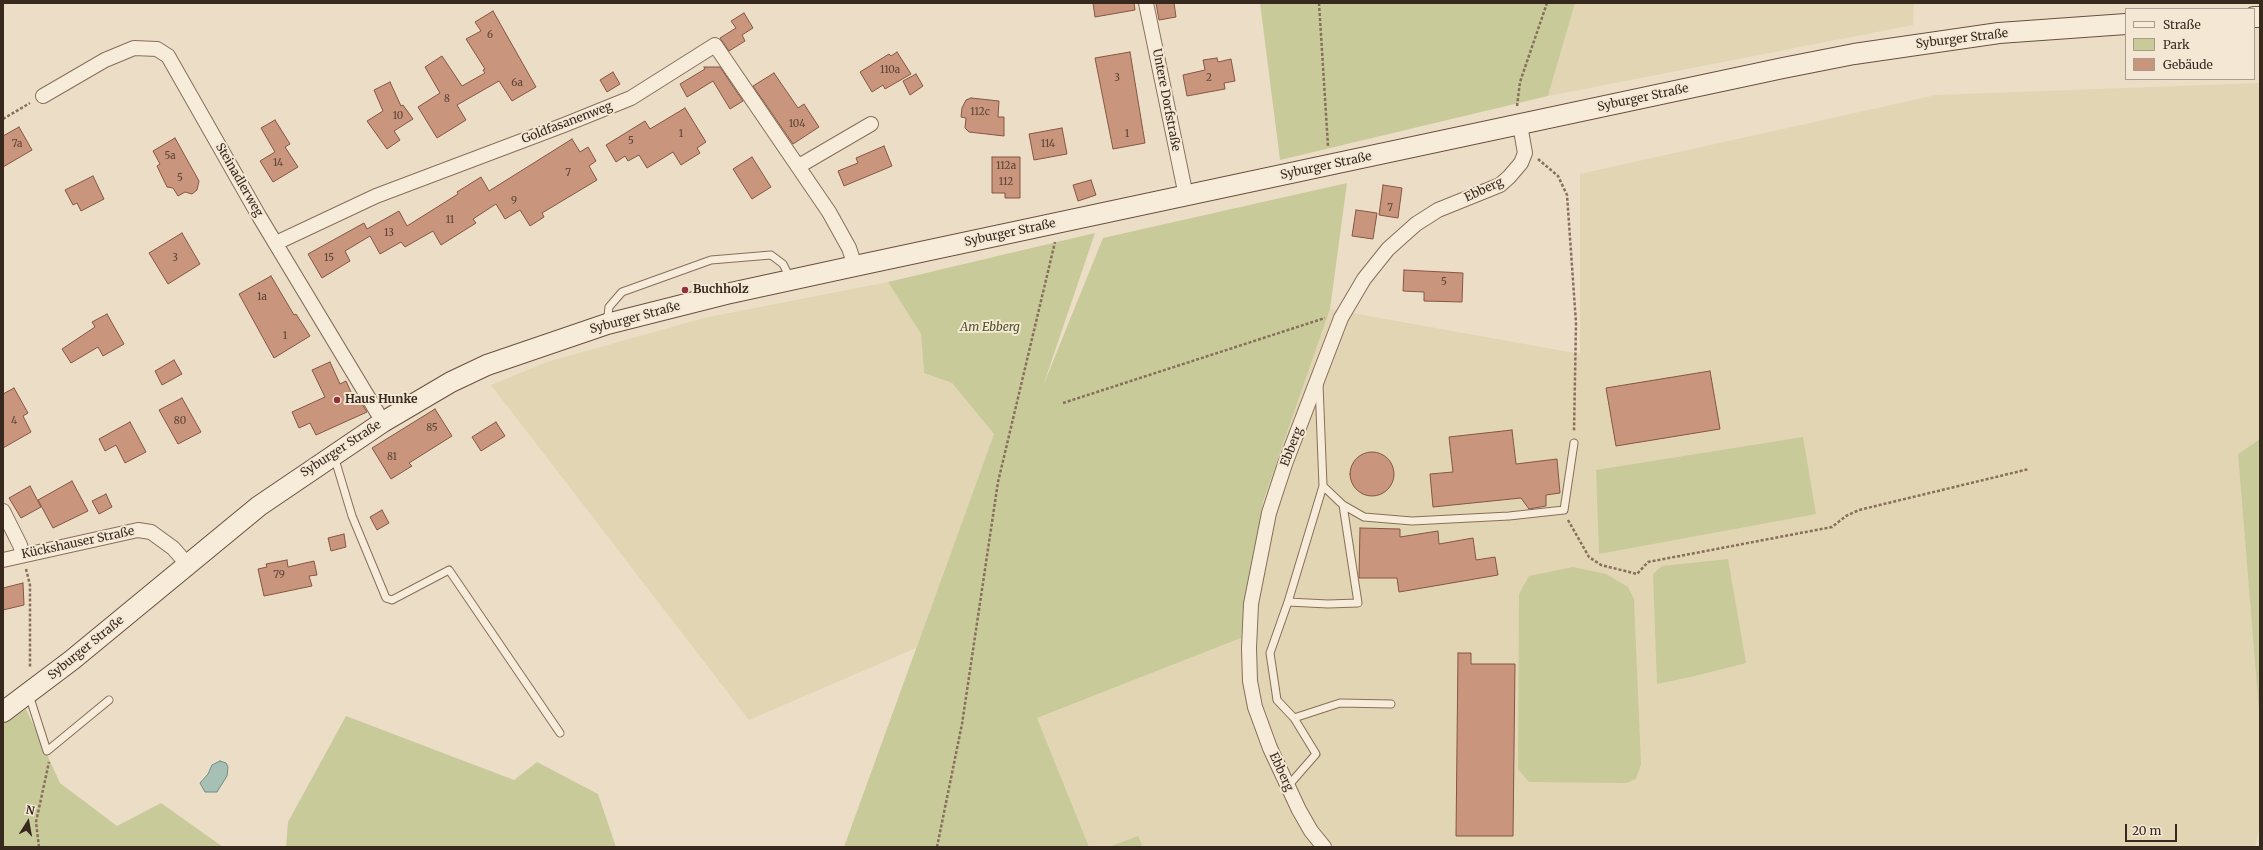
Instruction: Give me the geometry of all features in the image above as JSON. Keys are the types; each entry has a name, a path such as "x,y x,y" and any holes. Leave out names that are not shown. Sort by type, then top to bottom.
{"street":[{"name":"Untere Dorfstraße","path":"1146,3 1186,196"},
{"name":"Syburger Straße","path":"3,712 29,694 259,506 383,422 438,390 487,365 607,324 855,266 1861,53 1999,33 2125,24"},
{"name":"Goldfasanenweg","path":"276,243 376,196 631,98 714,45 799,166 846,242 855,266"},
{"name":"Steinadlerweg","path":"43,96 105,60 134,48 157,49 168,56 276,243 383,422"},
{"path":"799,166 871,124"},
{"path":"1520,125 1525,153"},
{"name":"Ebberg","path":"1324,847 1311,831 1288,786 1261,725 1250,682 1249,648 1251,604 1269,513 1285,464 1341,318 1364,278 1388,249 1416,224 1438,210 1500,185 1521,163 1525,153"},
{"path":"3,511 20,545 23,555"},
{"name":"Kückshauser Straße","path":"3,560 138,530 151,532 172,548 188,565"}],"lane":[{"path":"607,324 609,307 622,292 711,260 770,255 783,264 791,280"},
{"path":"1288,786 1316,754 1294,718 1276,700 1270,653 1288,602 1323,486 1319,378"},
{"path":"1323,486 1343,505 1364,517 1412,521 1509,516 1564,510 1574,443"},
{"path":"334,454 352,516 386,598 392,600 449,570 560,733"},
{"path":"1288,602 1328,604 1358,603 1343,505"},
{"path":"29,694 48,751 109,700"},
{"path":"1294,718 1340,703 1391,704"}],"path":[{"path":"1319,3 1329,165"},
{"path":"1520,125 1517,105 1520,82 1547,3"},
{"path":"3,119 43,96"},
{"path":"1525,153 1552,169 1564,185 1567,195 1576,322 1574,443"},
{"path":"937,847 962,724 998,482 1060,222"},
{"path":"1063,403 1318,319 1330,317 1341,318"},
{"path":"1564,510 1578,540 1589,557 1601,565 1637,574 1648,562 1832,527 1846,516 1858,510 2029,469"},
{"path":"23,555 30,585 29,662 32,678 29,694"},
{"path":"39,847 36,822 50,763 48,751"}],"shaded area":[{"path":"1575,3 1914,3 1913,25 1548,96"},
{"path":"2260,83 2260,439 2238,454 2260,725 2260,825 2255,847 1143,847 1138,836 1108,847 1089,847 1037,718 1241,638 1263,502 1330,309 1580,354 1580,174 1936,95"},
{"path":"888,282 921,334 924,373 952,383 994,434 916,648 749,720 491,385 547,362 704,318"},
{"path":"220,761 226,763 228,767 227,776 217,792 205,792 200,783 208,774 212,765"}],"green space":[{"path":"1260,3 1575,3 1548,96 1280,160"},
{"name":"Am Ebberg","path":"1347,183 1330,309 1263,502 1241,638 1037,718 1089,847 844,847 994,434 952,383 924,373 921,334 888,282 1095,233 1043,386 1103,238"},
{"path":"1803,437 1816,514 1599,554 1596,470"},
{"path":"2260,439 2260,725 2238,454"},
{"path":"1728,559 1746,663 1657,684 1653,574 1662,566"},
{"path":"1573,567 1606,574 1628,587 1634,599 1641,764 1636,779 1626,783 1529,782 1518,769 1519,594 1529,576"},
{"path":"26,709 60,783 117,826 161,803 223,847 3,847 3,724"},
{"path":"346,716 514,780 537,762 598,794 616,847 286,847 288,822"},
{"path":"1138,836 1143,847 1108,847"}],"building":[{"path":"1093,3 1134,3 1135,10 1095,17"},
{"path":"1156,3 1174,3 1176,17 1159,20"},
{"path":"493,11 536,87 512,101 499,81 457,105 466,120 437,138 418,107 440,93 425,67 442,56 462,86 485,73 483,70 485,69 466,39 481,31 475,22"},
{"path":"744,13 753,28 742,35 745,41 729,51 720,38 736,28 731,21"},
{"path":"897,52 911,74 885,89 883,85 872,92 860,72 889,54 891,56"},
{"path":"1130,52 1145,143 1113,149 1095,58"},
{"path":"1217,58 1218,62 1231,59 1235,81 1224,83 1225,89 1187,96 1183,75 1205,70 1203,60"},
{"path":"704,67 720,67 743,101 730,109 713,81 687,97 680,84 705,69"},
{"path":"613,72 620,84 607,92 600,80"},
{"path":"774,73 798,108 804,104 819,127 793,144 753,86"},
{"path":"916,74 923,86 910,95 903,81"},
{"path":"390,82 401,106 403,105 413,119 394,131 400,140 387,149 367,121 383,111 374,90"},
{"path":"971,98 999,101 998,117 1004,117 1004,136 969,132 965,128 966,118 961,117 962,108 966,100"},
{"path":"685,108 706,142 697,148 700,153 681,165 673,152 647,168 639,155 628,161 625,156 616,162 606,145 645,121 650,129"},
{"path":"275,120 290,144 285,147 298,167 273,182 260,161 275,152 261,128"},
{"path":"19,127 32,150 3,167 3,136"},
{"path":"1062,128 1067,154 1034,160 1029,134"},
{"path":"175,138 199,181 197,190 192,194 185,192 178,196 173,188 167,187 157,166 160,164 153,151"},
{"path":"572,139 580,152 588,147 596,161 589,166 597,180 542,213 544,217 530,226 520,210 505,219 496,204 473,219 476,223 441,245 433,231 405,247 401,242 380,254 370,236 345,251 350,261 322,278 308,254 364,223 367,229 399,211 407,226 458,194 457,192 481,177 489,191"},
{"path":"884,146 892,166 844,186 838,171 858,163 856,158"},
{"path":"752,157 771,187 752,199 733,169"},
{"path":"992,157 1020,157 1020,198 1005,198 1005,193 992,193"},
{"path":"93,176 104,199 81,211 77,203 73,205 65,190"},
{"path":"1091,180 1096,195 1078,201 1073,185"},
{"path":"1383,185 1402,188 1398,218 1379,215"},
{"path":"1356,210 1377,213 1373,239 1352,236"},
{"path":"182,233 200,264 168,284 149,253"},
{"path":"1404,270 1463,273 1462,302 1424,301 1424,292 1403,291"},
{"path":"271,276 294,315 296,314 310,336 274,358 239,294"},
{"path":"107,314 124,344 103,356 98,347 71,363 62,349 95,327 92,322"},
{"path":"174,360 182,374 162,385 155,371"},
{"name":"Haus Hunke","path":"330,362 340,384 346,381 355,401 362,404 367,412 316,435 310,423 299,428 292,412 325,397 312,370"},
{"path":"1710,371 1720,429 1616,446 1606,388"},
{"path":"14,388 28,413 23,416 31,432 3,448 3,394"},
{"path":"182,398 201,432 178,444 159,410"},
{"path":"435,409 452,436 409,463 412,466 391,479 372,448"},
{"path":"130,422 146,452 125,463 116,445 105,451 99,439"},
{"path":"496,422 505,436 481,451 472,437"},
{"path":"1512,430 1516,464 1557,459 1560,493 1546,495 1546,506 1529,509 1521,498 1433,507 1430,474 1453,472 1449,437"},
{"path":"1368,452 1376,452 1381,453 1388,458 1393,465 1393,483 1388,490 1381,495 1368,496 1360,493 1353,486 1350,478 1350,470 1353,462 1360,455"},
{"path":"72,481 88,511 53,528 38,500"},
{"path":"30,486 41,507 21,518 9,498"},
{"path":"106,494 112,507 99,514 92,501"},
{"path":"382,510 389,523 377,530 370,517"},
{"path":"1360,528 1400,529 1400,537 1438,531 1439,544 1473,538 1476,560 1495,557 1498,575 1399,592 1397,578 1359,578"},
{"path":"344,534 346,547 331,551 328,538"},
{"path":"287,560 288,567 314,561 317,575 309,576 312,586 264,596 258,569 267,567 266,564"},
{"path":"23,583 24,605 3,610 3,588"},
{"path":"1458,653 1471,653 1471,664 1515,664 1513,836 1456,836"}],"place":[{"name":"Buchholz","path":"685,290"},
{"name":"Haus Hunke","path":"337,400"}]}
